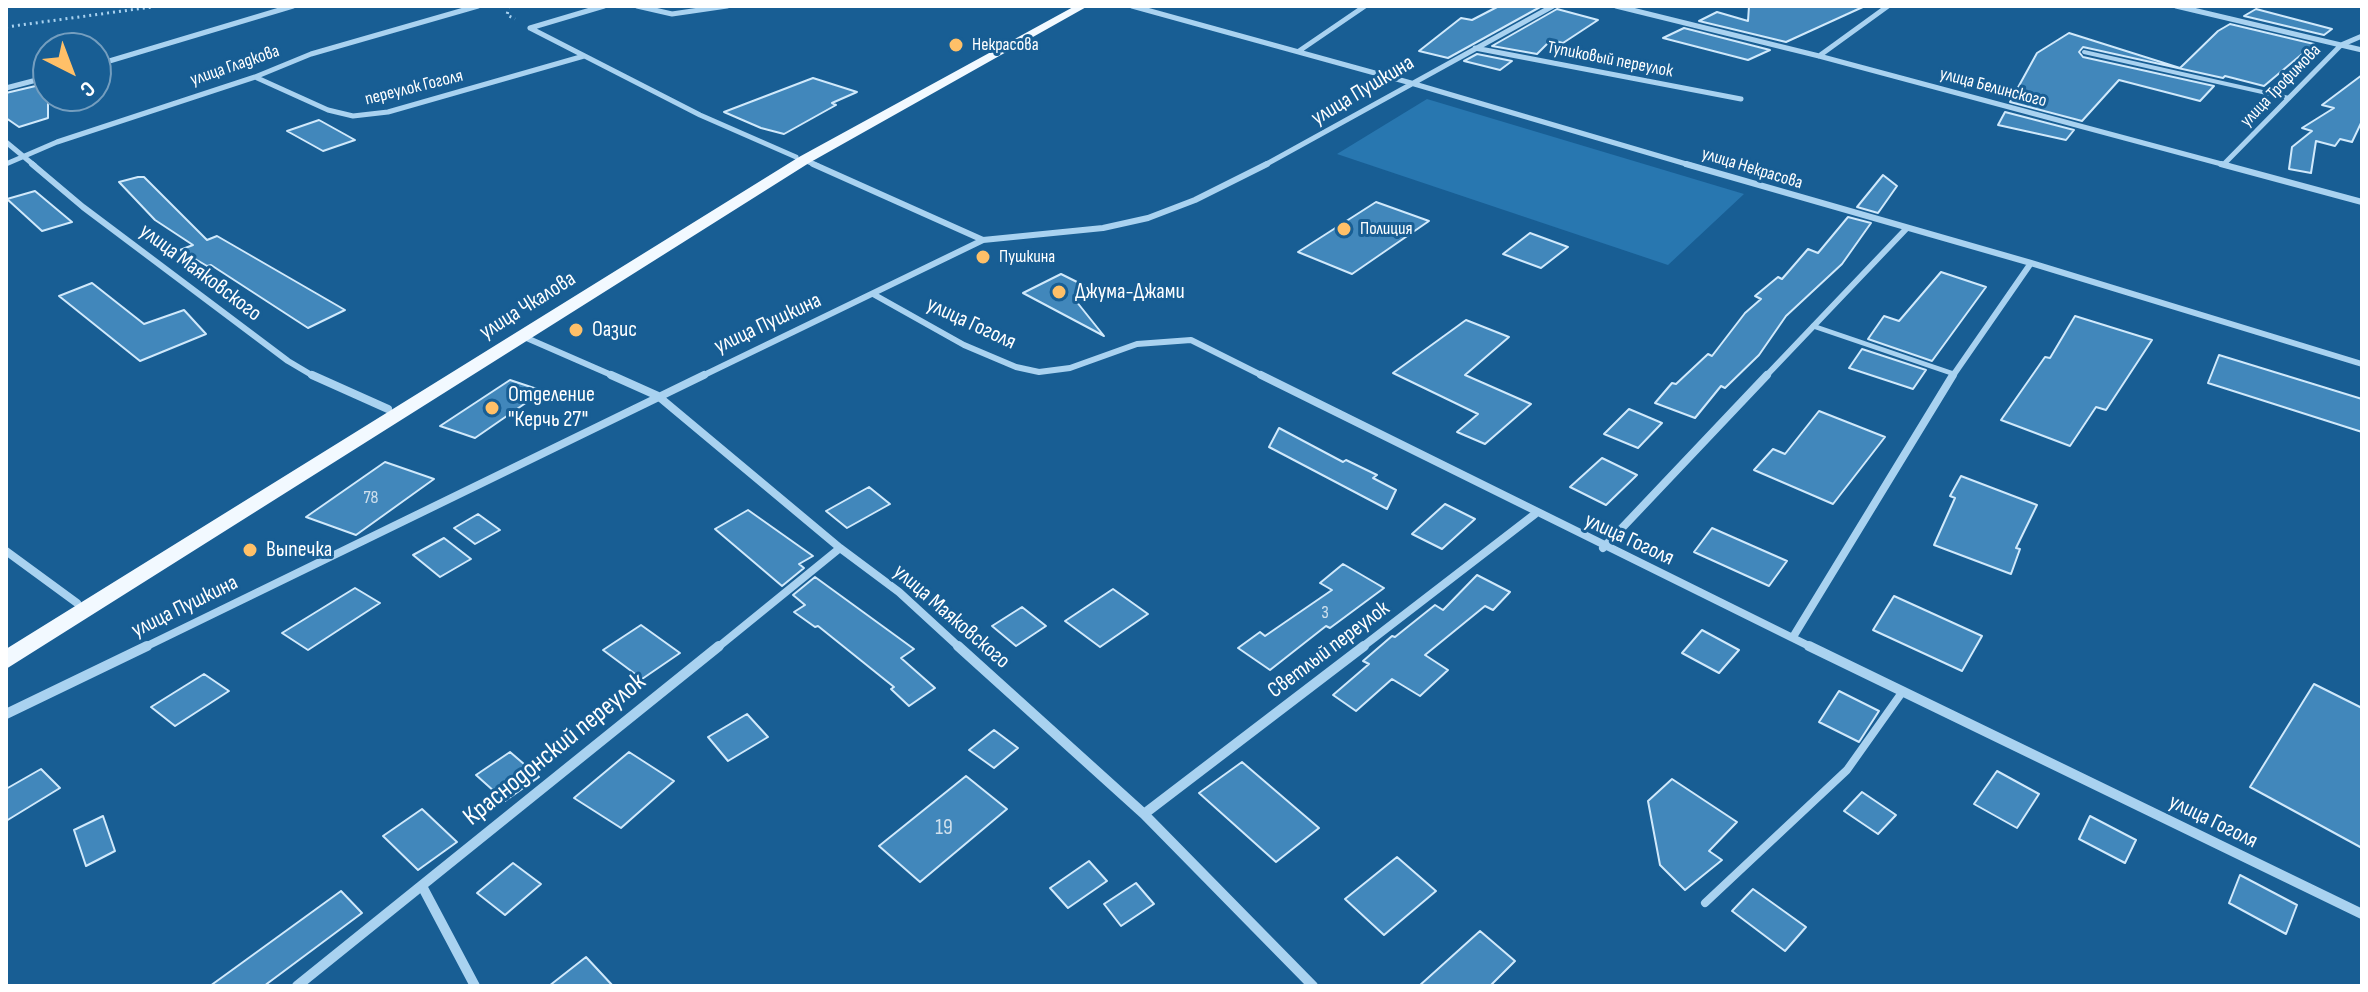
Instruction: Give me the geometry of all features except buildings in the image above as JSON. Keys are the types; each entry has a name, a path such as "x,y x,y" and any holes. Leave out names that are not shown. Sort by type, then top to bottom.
{"main road":[{"name":"улица Чкалова","path":"6,660 82,607 800,158 1071,6"},
{"name":"улица Чкалова","path":"800,158 1083,6"},
{"name":"улица Чкалова","path":"6,646 82,607"}],"street":[{"path":"112,60 230,21 293,6"},
{"name":"улица Гладкова","path":"6,164 94,129 255,77 311,54 478,6"},
{"path":"604,6 530,28 700,115 983,240"},
{"path":"637,6 655,14 676,17 727,6"},
{"name":"улица Некрасова","path":"1132,6 1411,83 2031,263 2362,364"},
{"path":"1299,51 1365,6"},
{"name":"улица Пушкина","path":"6,714 983,240 1103,228 1148,218 1195,200 1310,143 1411,83 1553,6"},
{"name":"улица Белинского","path":"1616,6 1819,56 2362,202"},
{"path":"1819,56 1888,6"},
{"path":"2176,6 2362,50"},
{"name":"улица Трофимова","path":"2225,163 2341,45 2362,36"},
{"name":"Тупиковый переулок","path":"1475,48 1741,99"},
{"name":"переулок Гоголя","path":"255,77 328,110 353,116 388,112 584,56"},
{"path":"6,88 32,81"},
{"name":"улица Маяковского","path":"6,142 288,361 324,383 393,411"},
{"path":"1603,548 1906,229"},
{"path":"1793,637 1954,374 2031,263"},
{"name":"улица Гоголя","path":"873,294 931,328 995,359 1034,369 1057,372 1146,342 1191,340 1603,548 2362,914"},
{"name":"улица Маяковского","path":"516,334 658,396 840,548 899,592 1144,814 1313,986"},
{"name":"Светлый переулок","path":"1144,814 1535,514"},
{"name":"Краснодонский переулок","path":"297,986 840,548"},
{"path":"6,551 82,607"},
{"path":"422,886 475,986"}],"lane":[{"path":"2084,52 2289,98"},
{"path":"1813,326 1954,374"},
{"path":"1705,903 1847,770 1903,691"}],"path":[{"path":"6,27 159,6"}],"shaded area":[{"path":"1427,99 1744,194 1668,265 1337,154"}],"place":[{"name":"Некрасова","path":"956,45"},
{"name":"Полиция","path":"1344,229"},
{"name":"Пушкина","path":"983,257"},
{"name":"Джума-Джами","path":"1059,292"},
{"name":"Оазис","path":"576,330"},
{"name":"Отделение \"Керчь 27\"","path":"492,408"},
{"name":"Выпечка","path":"250,550"}]}
